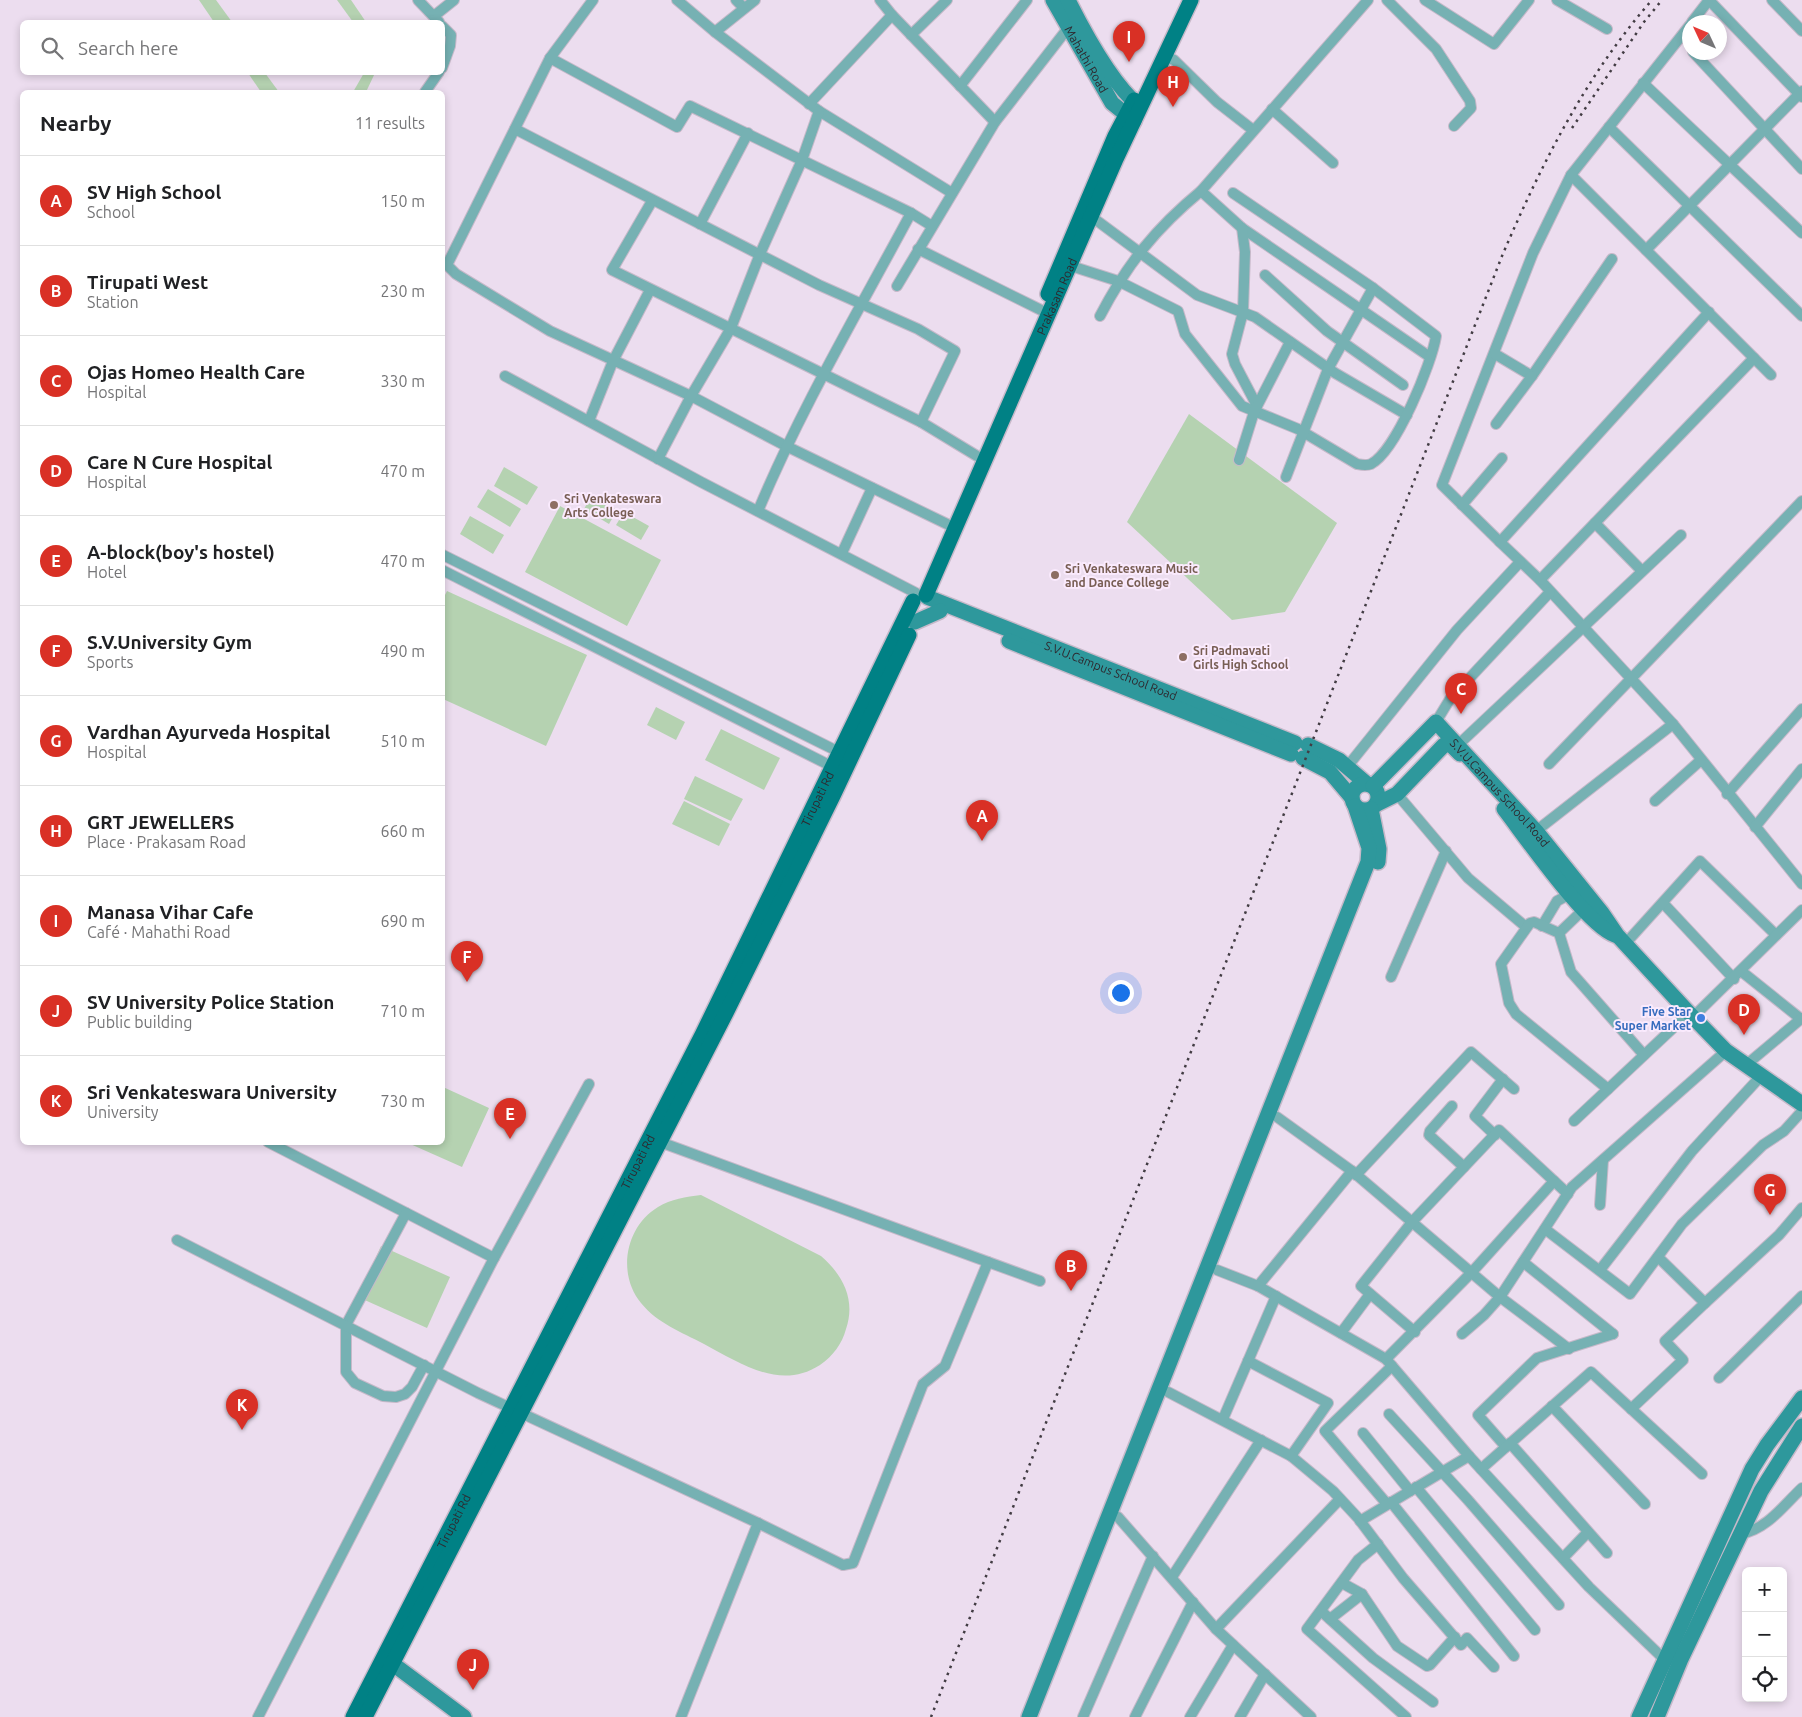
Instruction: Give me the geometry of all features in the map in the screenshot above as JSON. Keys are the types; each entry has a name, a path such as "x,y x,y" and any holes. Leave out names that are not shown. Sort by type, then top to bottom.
{"main road":[{"name":"Prakasam Road","path":"1137,104 1183,0"},
{"name":"Prakasam Road","path":"921,598 947,524 1041,310 1129,118 1164,56 1191,0"},
{"name":"Prakasam Road","path":"921,598 1071,266 1092,217 1129,118"},
{"name":"Tirupati Rd","path":"846,755 915,622 921,598"},
{"name":"Tirupati Rd","path":"365,1717 388,1661 709,1033 839,770 921,598"},
{"name":"Tirupati Rd","path":"515,1411 660,1142 709,1033"},
{"name":"Tirupati Rd","path":"353,1717 388,1661"}],"street":[{"path":"418,0 437,20 454,0"},
{"path":"581,0 583,14"},
{"path":"593,0 550,58 445,264 456,274 550,331 613,362 691,396 786,446 947,524"},
{"path":"677,0 715,32 818,111 952,193"},
{"path":"736,0 744,8"},
{"path":"715,32 755,0"},
{"path":"880,0 892,15 995,122"},
{"path":"911,35 948,0"},
{"path":"960,86 1027,0"},
{"name":"Mahathi Road","path":"1053,0 1112,103 1129,118"},
{"name":"Mahathi Road","path":"1068,0 1105,62 1137,104"},
{"path":"1100,316 1118,280 1139,252 1201,191 1368,0"},
{"path":"1387,0 1436,50 1470,101 1471,108 1454,126"},
{"path":"1425,0 1494,44 1529,0"},
{"path":"1557,0 1608,29"},
{"path":"1646,250 1763,130 1801,94 1709,0 1698,15"},
{"path":"1772,0 1802,30"},
{"path":"809,104 892,15"},
{"path":"898,286 918,249 995,122 1068,28"},
{"path":"445,29 451,35 450,46 445,60"},
{"path":"1682,35 1571,175 1533,253 1495,354 1443,482 1444,488 1540,580 1673,724 1727,794 1802,884"},
{"path":"1164,56 1174,60 1217,102 1253,130"},
{"path":"550,58 677,127 690,106 911,213 932,226"},
{"path":"1700,60 1763,130 1802,169"},
{"path":"426,90 437,75"},
{"path":"1643,83 1802,233"},
{"path":"1272,109 1333,164"},
{"path":"658,459 691,396 731,328 760,254 802,160 818,111"},
{"path":"1609,127 1802,316"},
{"path":"515,129 652,201 861,306 918,329 955,351 921,422"},
{"path":"700,224 748,133"},
{"path":"1571,175 1771,376"},
{"path":"1201,191 1242,228 1430,357"},
{"path":"1071,266 1118,280 1178,310 1185,334 1239,403 1303,433 1357,464 1366,466 1382,456 1405,423 1430,357 1436,338 1435,333 1373,288 1233,193"},
{"path":"652,201 612,270 921,422 977,456"},
{"path":"758,511 786,446 822,374 911,213"},
{"path":"1092,217 1197,295 1255,317 1328,368 1408,415"},
{"path":"1242,228 1245,252 1243,312 1232,354 1255,409"},
{"path":"918,249 1041,310"},
{"path":"1496,424 1532,376 1612,259"},
{"path":"1265,275 1342,342 1403,386"},
{"path":"1286,478 1328,368 1373,288"},
{"path":"589,421 613,362 650,290"},
{"path":"1500,542 1709,312"},
{"path":"1239,460 1255,409 1290,342"},
{"path":"1495,354 1532,376"},
{"path":"1540,580 1754,358"},
{"path":"505,376 658,459 842,553 921,598"},
{"path":"1462,505 1502,458"},
{"path":"842,553 872,488"},
{"path":"1549,764 1802,501"},
{"path":"1595,523 1642,572"},
{"path":"1458,746 1681,535"},
{"path":"445,557 846,755"},
{"path":"1347,767 1457,630 1520,562"},
{"path":"445,572 839,770"},
{"path":"1029,1717 1368,862 1369,848 1353,802 1356,787 1370,785 1436,722 1450,699 1550,592"},
{"name":"S.V.U.Campus School Road","path":"921,598 940,611 1299,750 1339,760 1370,785"},
{"name":"S.V.U.Campus School Road","path":"921,598 1299,750 1330,772 1353,802"},
{"path":"915,622 940,611"},
{"path":"1727,794 1802,709"},
{"name":"S.V.U.Campus School Road","path":"1436,722 1536,831 1602,913 1621,940 1691,1015 1726,1051 1802,1104"},
{"path":"1536,831 1673,724"},
{"name":"S.V.U.Campus School Road","path":"1374,807 1397,794 1437,749 1444,745 1451,745 1583,910 1608,932 1621,940"},
{"path":"1655,801 1701,760"},
{"path":"1754,827 1800,776"},
{"path":"1038,1717 1378,864 1379,849 1374,807 1379,796 1370,785"},
{"path":"1397,794 1468,878 1526,927"},
{"path":"1353,802 1362,810 1374,807"},
{"path":"1391,977 1446,851"},
{"path":"1621,940 1663,903 1700,861 1776,935"},
{"path":"1542,926 1557,901 1570,894"},
{"path":"1663,903 1738,975 1802,1019 1746,1065"},
{"path":"1559,933 1583,910"},
{"path":"1574,1121 1644,1055 1738,975 1802,910"},
{"path":"1559,933 1532,922 1526,927 1501,964 1510,1007 1516,1014 1608,1089"},
{"path":"1559,933 1571,972 1644,1055"},
{"path":"1462,1334 1484,1315 1500,1297 1568,1194 1602,1160 1726,1051"},
{"path":"1258,1286 1354,1173 1471,1052 1514,1089"},
{"path":"1600,1270 1692,1151 1761,1076"},
{"path":"1495,1135 1475,1116 1503,1079"},
{"path":"258,1717 494,1258 589,1084"},
{"path":"1452,1106 1430,1131 1429,1135 1464,1167"},
{"path":"1545,1229 1630,1294 1695,1211 1763,1145 1784,1130 1802,1111"},
{"path":"1277,1117 1354,1173 1500,1297 1569,1349"},
{"path":"1415,1332 1361,1286 1412,1222 1499,1130 1568,1194"},
{"path":"660,1142 1040,1281"},
{"path":"274,1145 494,1258"},
{"path":"1600,1205 1602,1160"},
{"path":"1514,1656 1389,1503 1325,1431 1554,1181"},
{"path":"1631,1409 1683,1360 1665,1341 1779,1235 1802,1208"},
{"path":"406,1213 346,1325 346,1372 355,1383 383,1396 396,1397 405,1394 412,1387 424,1365"},
{"path":"177,1240 515,1411 758,1523 843,1565 853,1563 923,1384 945,1366 988,1262"},
{"path":"1658,1258 1705,1303"},
{"path":"1523,1262 1613,1334 1537,1358 1478,1415 1607,1553"},
{"path":"1217,1270 1258,1286 1389,1362 1469,1456 1562,1558 1665,1660"},
{"path":"1341,1333 1370,1294"},
{"path":"1223,1419 1276,1296"},
{"path":"1719,1378 1802,1296"},
{"path":"1248,1362 1328,1403 1291,1456"},
{"path":"1481,1469 1591,1372 1702,1474"},
{"path":"1168,1392 1291,1456 1340,1499 1360,1521 1461,1645 1467,1638 1494,1667"},
{"path":"1639,1717 1752,1469 1767,1445 1802,1398"},
{"path":"1552,1406 1645,1504"},
{"path":"1389,1414 1559,1605"},
{"path":"1657,1717 1682,1659 1761,1491 1802,1426"},
{"path":"1363,1433 1535,1630"},
{"path":"1172,1577 1261,1440"},
{"path":"1360,1521 1469,1456"},
{"path":"1740,1534 1752,1532 1765,1524 1802,1488"},
{"path":"1216,1629 1340,1499"},
{"path":"1118,1517 1216,1629 1311,1717"},
{"path":"681,1717 758,1523"},
{"path":"1562,1558 1588,1532"},
{"path":"1378,1544 1358,1560 1307,1629 1406,1717"},
{"path":"1083,1717 1152,1556"},
{"path":"1342,1583 1362,1594 1395,1643 1427,1666 1430,1666 1455,1637"},
{"path":"1330,1619 1362,1594"},
{"path":"1135,1717 1193,1602"},
{"path":"1321,1611 1373,1658 1433,1702"},
{"path":"1190,1717 1233,1645"},
{"path":"388,1661 464,1717"},
{"path":"1240,1717 1265,1674"}],"green space":[{"path":"199,0 216,0 231,20 213,20"},
{"path":"337,0 351,0 365,20 352,20"},
{"path":"249,75 266,75 278,90 260,90"},
{"path":"363,75 374,75 367,90 354,90"},
{"path":"1189,414 1337,523 1285,612 1232,620 1127,522"},
{"path":"504,467 538,487 527,505 494,486"},
{"path":"488,489 521,509 510,527 477,507"},
{"path":"592,495 617,510 609,524 584,509"},
{"path":"560,506 661,560 627,626 525,572"},
{"path":"624,512 649,526 641,540 616,525"},
{"path":"470,516 504,535 493,554 460,534"},
{"path":"447,591 587,655 546,746 445,700 445,595"},
{"path":"656,707 685,722 676,740 647,725"},
{"path":"721,729 780,758 764,790 705,760"},
{"path":"695,776 743,799 731,821 684,799"},
{"path":"684,801 730,824 719,846 672,824"},
{"path":"445,1088 489,1108 462,1167 412,1145 445,1145"},
{"path":"701,1195 821,1256 836,1271 846,1289 849,1318 839,1345 833,1354 820,1365 805,1372 790,1375 775,1375 760,1371 732,1359 670,1326 654,1316 641,1303 633,1291 627,1265 628,1252 638,1226 647,1216 663,1204"},
{"path":"381,1246 450,1277 427,1328 358,1297"}],"railway":[{"path":"931,1717 1502,256 1549,155 1567,122 1606,59 1652,0"},
{"path":"1572,128 1644,22 1662,0"}],"place":[{"name":"Manasa Vihar Cafe","path":"1129,62"},
{"name":"GRT JEWELLERS","path":"1173,107"},
{"name":"Sri Venkateswara Arts College","path":"554,505"},
{"name":"Sri Venkateswara Music and Dance College","path":"1055,575"},
{"name":"Sri Padmavati Girls High School","path":"1183,657"},
{"name":"Ojas Homeo Health Care","path":"1461,714"},
{"name":"SV High School","path":"982,841"},
{"name":"S.V.University Gym","path":"467,982"},
{"name":"Five Star Super Market","path":"1701,1018"},
{"name":"Care N Cure Hospital","path":"1744,1035"},
{"name":"A-block(boy's hostel)","path":"510,1139"},
{"name":"Vardhan Ayurveda Hospital","path":"1770,1215"},
{"name":"Tirupati West","path":"1071,1291"},
{"name":"Sri Venkateswara University","path":"242,1430"},
{"name":"SV University Police Station","path":"473,1690"}]}
